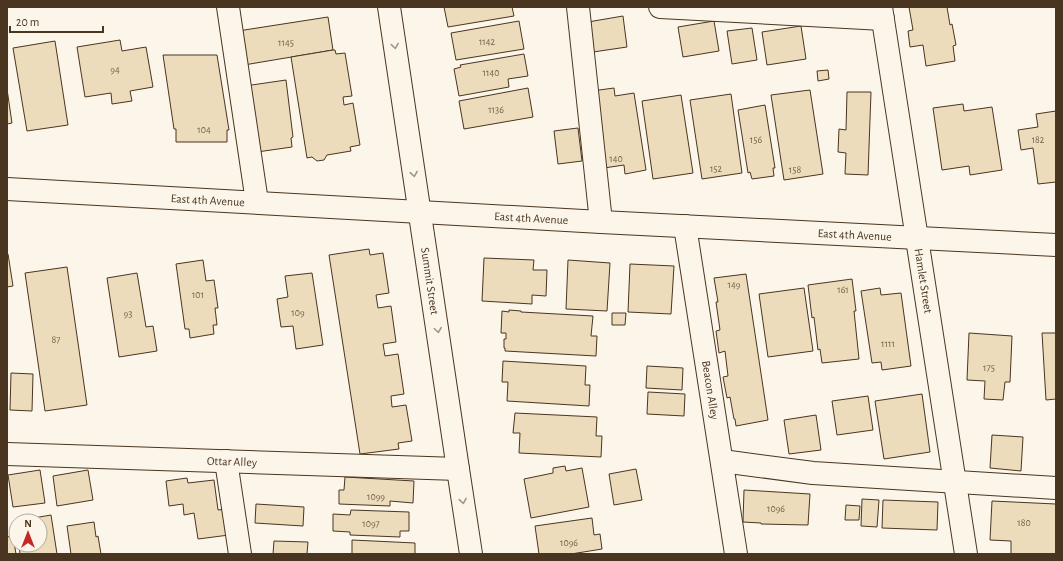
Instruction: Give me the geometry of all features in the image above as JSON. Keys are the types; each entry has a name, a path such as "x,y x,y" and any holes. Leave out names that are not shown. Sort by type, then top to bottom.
{"street":[{"path":"228,7 258,202"},
{"name":"Summit Street","path":"389,7 471,554"},
{"path":"578,7 601,222"},
{"path":"660,7 882,13"},
{"name":"Hamlet Street","path":"882,13 966,554"},
{"name":"East 4th Avenue","path":"7,189 601,222 1056,245"},
{"name":"Beacon Alley","path":"686,226 736,554"},
{"name":"Ottar Alley","path":"7,454 226,460 458,469"},
{"path":"226,460 240,554"},
{"path":"722,461 813,473 1056,488"}],"building":[{"path":"444,7 512,7 514,16 448,27"},
{"path":"909,7 947,7 950,25 952,24 956,45 953,46 955,61 926,66 923,45 910,47 908,31 913,30"},
{"path":"623,16 627,47 593,52 588,22"},
{"path":"328,17 333,50 244,65 238,31"},
{"path":"519,21 524,49 456,60 451,33"},
{"path":"714,21 719,51 683,57 678,27"},
{"path":"801,26 806,59 767,65 762,32"},
{"path":"752,28 757,60 732,64 727,31"},
{"path":"120,40 122,51 146,47 153,87 130,91 132,101 112,104 111,93 85,97 77,47"},
{"path":"55,41 68,125 27,131 13,48"},
{"path":"335,50 336,54 345,53 352,96 343,97 344,105 353,103 360,145 350,147 351,151 327,155 324,160 317,161 312,157 307,158 291,57"},
{"path":"524,54 528,76 508,79 509,87 459,96 454,69 461,67 460,65"},
{"path":"163,55 217,55 229,130 227,130 227,142 176,142 176,129 174,129"},
{"path":"828,70 829,79 818,81 817,71"},
{"path":"286,80 293,137 291,138 292,147 257,152 245,86"},
{"path":"528,88 533,117 464,129 459,101"},
{"path":"614,88 615,96 634,93 646,170 625,174 624,165 604,168 592,91"},
{"path":"7,89 12,123 7,124"},
{"path":"810,90 823,174 784,180 771,95"},
{"path":"847,92 871,92 868,175 845,174 846,153 838,152 839,129 846,130"},
{"path":"731,94 742,173 702,179 690,100"},
{"path":"681,95 693,173 653,179 642,101"},
{"path":"963,104 964,111 992,107 1002,170 970,175 969,166 942,170 933,108"},
{"path":"765,105 775,168 773,168 774,176 752,179 750,172 748,173 738,110"},
{"path":"1056,111 1056,182 1038,184 1033,148 1021,150 1018,130 1038,127 1036,114"},
{"path":"578,128 582,161 558,164 554,131"},
{"path":"369,249 370,255 383,253 389,293 376,295 378,308 391,306 396,342 383,344 385,356 398,354 404,394 391,396 392,407 406,405 412,441 398,443 399,449 360,454 329,255"},
{"path":"7,254 13,286 7,287"},
{"path":"484,258 534,260 533,270 547,270 546,296 532,295 532,304 482,301"},
{"path":"203,260 206,281 214,280 218,308 215,308 217,325 213,325 214,334 190,338 189,329 185,329 176,264"},
{"path":"568,260 610,263 607,311 566,309"},
{"path":"630,264 674,266 671,314 628,312"},
{"path":"67,267 87,405 45,411 25,273"},
{"path":"137,273 146,327 153,326 157,351 119,357 107,278"},
{"path":"312,273 323,345 296,349 293,326 281,327 277,299 288,297 285,276"},
{"path":"746,274 768,420 736,426 730,397 727,398 723,377 728,376 725,351 719,353 716,331 720,330 716,302 718,302 714,278"},
{"path":"852,279 859,359 822,363 820,349 818,350 814,317 812,318 808,285"},
{"path":"804,288 813,351 768,357 759,294"},
{"path":"880,288 881,295 901,293 911,366 882,370 881,362 872,363 861,291"},
{"path":"509,310 593,316 591,336 597,336 596,356 505,351 504,339 506,339 506,333 501,333 502,311 509,312"},
{"path":"612,313 626,313 625,325 612,325"},
{"path":"969,333 1012,336 1010,382 1005,382 1003,400 984,399 985,381 967,380"},
{"path":"1042,333 1056,333 1056,399 1046,400"},
{"path":"503,361 586,366 585,385 590,385 589,406 507,401 508,382 502,382"},
{"path":"647,366 683,368 682,390 646,388"},
{"path":"11,373 33,374 32,411 10,410"},
{"path":"648,392 685,394 684,416 647,414"},
{"path":"922,394 930,452 884,459 875,401"},
{"path":"868,396 873,430 837,435 832,401"},
{"path":"515,413 597,417 596,436 602,436 601,457 519,453 520,433 513,433"},
{"path":"816,415 821,450 789,454 784,420"},
{"path":"992,435 1023,437 1021,471 990,468"},
{"path":"565,466 566,471 582,468 589,507 531,518 524,479 553,473 553,468"},
{"path":"636,469 642,500 614,505 609,474"},
{"path":"40,470 45,503 13,507 8,475"},
{"path":"88,470 93,500 57,506 53,476"},
{"path":"345,477 414,481 413,503 390,501 390,506 339,504 339,490 344,490"},
{"path":"187,478 188,483 214,480 218,510 226,509 229,535 198,539 194,513 184,515 183,504 169,506 166,481"},
{"path":"744,490 810,494 808,525 743,522"},
{"path":"862,499 879,500 877,527 861,526"},
{"path":"883,500 938,502 937,530 882,528"},
{"path":"992,501 1056,504 1056,554 1011,554 1011,541 990,540"},
{"path":"256,504 304,507 303,526 255,523"},
{"path":"846,505 860,506 859,520 845,520"},
{"path":"351,510 409,512 409,531 400,531 400,537 350,535 350,532 333,531 333,514 350,515"},
{"path":"51,515 57,554 20,554 48,553 48,516"},
{"path":"592,518 594,535 600,534 602,549 571,554 539,554 535,526"},
{"path":"94,522 96,537 98,536 101,554 71,554 67,526"},
{"path":"7,537 8,553 16,554 7,554"},
{"path":"352,540 415,543 415,554 352,554"},
{"path":"274,541 308,542 307,554 273,554"}]}
